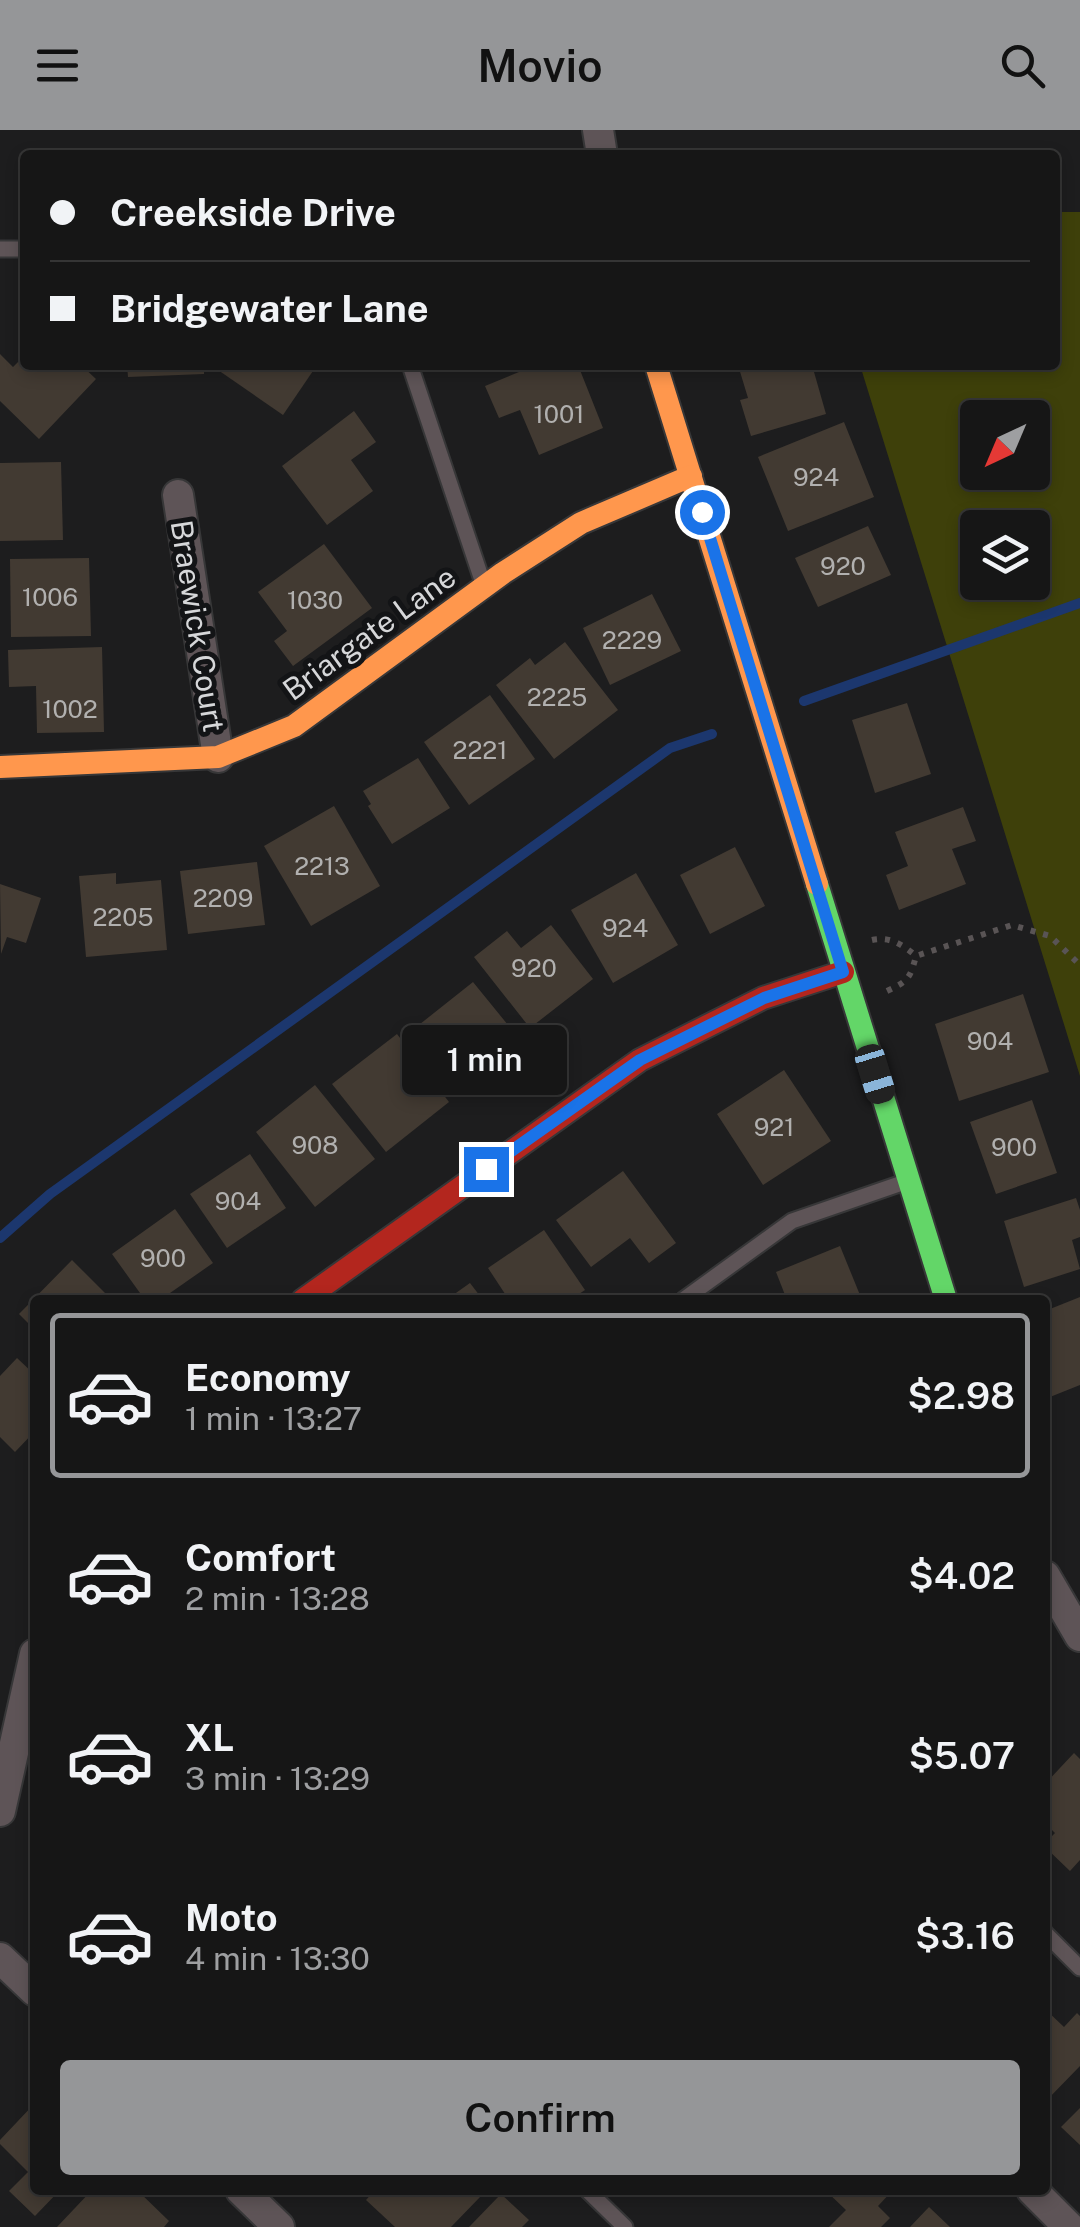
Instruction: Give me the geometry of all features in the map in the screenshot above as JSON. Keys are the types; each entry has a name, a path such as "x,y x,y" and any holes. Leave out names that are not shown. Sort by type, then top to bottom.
{"street":[{"path":"658,370 944,1295"},
{"name":"Briargate Lane","path":"0,767 218,756 294,726 484,587 580,523 691,476"},
{"name":"Braewick Court","path":"178,495 218,756"},
{"path":"309,1295 640,1060 764,998 843,972"},
{"path":"1050,1585 1080,1636"},
{"path":"0,1811 30,1678"},
{"path":"0,1958 30,1987"},
{"path":"245,2195 279,2227"},
{"path":"1037,2195 1069,2227"}],"lane":[{"path":"412,370 484,587"},
{"path":"690,1295 792,1221 908,1180"},
{"path":"1050,1938 1080,1968"},
{"path":"591,2195 625,2227"}],"path":[{"path":"916,956 1012,924 1050,936 1080,964"},
{"path":"866,942 887,939 904,945 916,956"},
{"path":"882,992 905,982 912,974 916,956"}],"shaded area":[{"path":"1060,212 1080,212 1080,1076 862,370 1060,370"}],"building":[{"path":"0,354 13,367 20,360 20,370 86,370 96,379 39,439 0,401"},
{"path":"127,370 204,370 204,374 128,377"},
{"path":"218,370 314,370 283,415"},
{"path":"524,370 580,370 603,428 539,455 520,410 499,418 485,386"},
{"path":"740,370 813,370 826,414 751,436 740,400 748,398"},
{"path":"354,411 376,442 351,460 373,491 327,525 282,466"},
{"path":"844,422 874,497 788,531 758,457"},
{"path":"61,462 63,540 0,541 0,463"},
{"path":"868,526 891,575 818,607 795,558"},
{"path":"324,544 372,608 293,666 274,641 287,631 258,592"},
{"path":"89,558 91,636 11,637 10,559"},
{"path":"652,594 681,651 610,685 583,628"},
{"path":"565,642 618,710 554,759 496,685 530,658 535,665"},
{"path":"102,647 104,732 37,733 36,686 9,687 8,650"},
{"path":"490,695 535,759 469,805 424,742"},
{"path":"907,703 931,774 875,793 852,720"},
{"path":"418,758 450,808 392,844 363,791"},
{"path":"334,806 380,886 311,926 264,846"},
{"path":"963,807 976,841 952,849 966,884 899,910 886,875 908,866 895,832"},
{"path":"735,847 765,906 710,934 680,875"},
{"path":"257,862 265,925 188,934 180,871"},
{"path":"116,873 116,884 161,880 167,950 86,957 79,876"},
{"path":"636,873 678,945 613,983 571,910"},
{"path":"0,884 41,898 26,943 7,937 1,954"},
{"path":"551,925 593,979 530,1028 474,957 507,931 521,948"},
{"path":"473,982 530,1052 501,1075 492,1063 457,1091 410,1032"},
{"path":"1023,994 1049,1072 959,1101 935,1024"},
{"path":"397,1034 449,1102 386,1152 332,1084"},
{"path":"784,1070 831,1141 763,1185 717,1114"},
{"path":"315,1085 375,1159 315,1207 256,1132"},
{"path":"1032,1100 1057,1173 996,1194 970,1122"},
{"path":"250,1154 286,1208 227,1248 190,1194"},
{"path":"623,1171 676,1243 649,1263 630,1238 591,1267 556,1220"},
{"path":"1076,1198 1080,1237 1072,1240 1080,1269 1024,1287 1004,1221"},
{"path":"175,1209 213,1263 167,1295 141,1295 112,1254"},
{"path":"544,1230 585,1290 578,1295 506,1295 488,1268"},
{"path":"840,1246 860,1295 785,1295 776,1272"},
{"path":"72,1260 107,1295 38,1295"},
{"path":"470,1283 479,1295 453,1295"},
{"path":"1080,1297 1080,1385 1050,1397 1050,1309"},
{"path":"30,1303 30,1325 19,1314"},
{"path":"17,1358 30,1370 30,1436 15,1452 0,1437 0,1376"},
{"path":"1074,1753 1080,1759 1080,1860 1070,1871 1050,1852 1050,1838 1055,1833 1050,1828 1050,1779"},
{"path":"1077,2013 1080,2016 1080,2066 1050,2097 1050,2014 1064,2027"},
{"path":"30,2108 30,2195 55,2195 35,2216 9,2191 28,2172 0,2140"},
{"path":"1080,2108 1080,2145 1061,2127"},
{"path":"87,2195 142,2195 169,2221 164,2227 57,2227"},
{"path":"370,2195 481,2196 451,2227 395,2227 366,2200"},
{"path":"500,2195 529,2220 522,2227 469,2227"},
{"path":"830,2195 888,2195 878,2206 890,2218 881,2227 829,2227 846,2210"},
{"path":"929,2207 950,2227 910,2227"}],"waterway":[{"path":"804,701 1080,603"},
{"path":"0,1238 50,1194 670,748 712,734"}],"traffic: fast":[{"path":"817,884 944,1295"}],"traffic: slow":[{"path":"658,370 817,884"},
{"path":"0,767 218,757 294,726 503,573 581,523 691,476"}],"traffic: jam":[{"path":"310,1295 640,1060 763,998 843,972"}],"route":[{"path":"486,1169 640,1060 764,998 843,972 702,512"}]}
